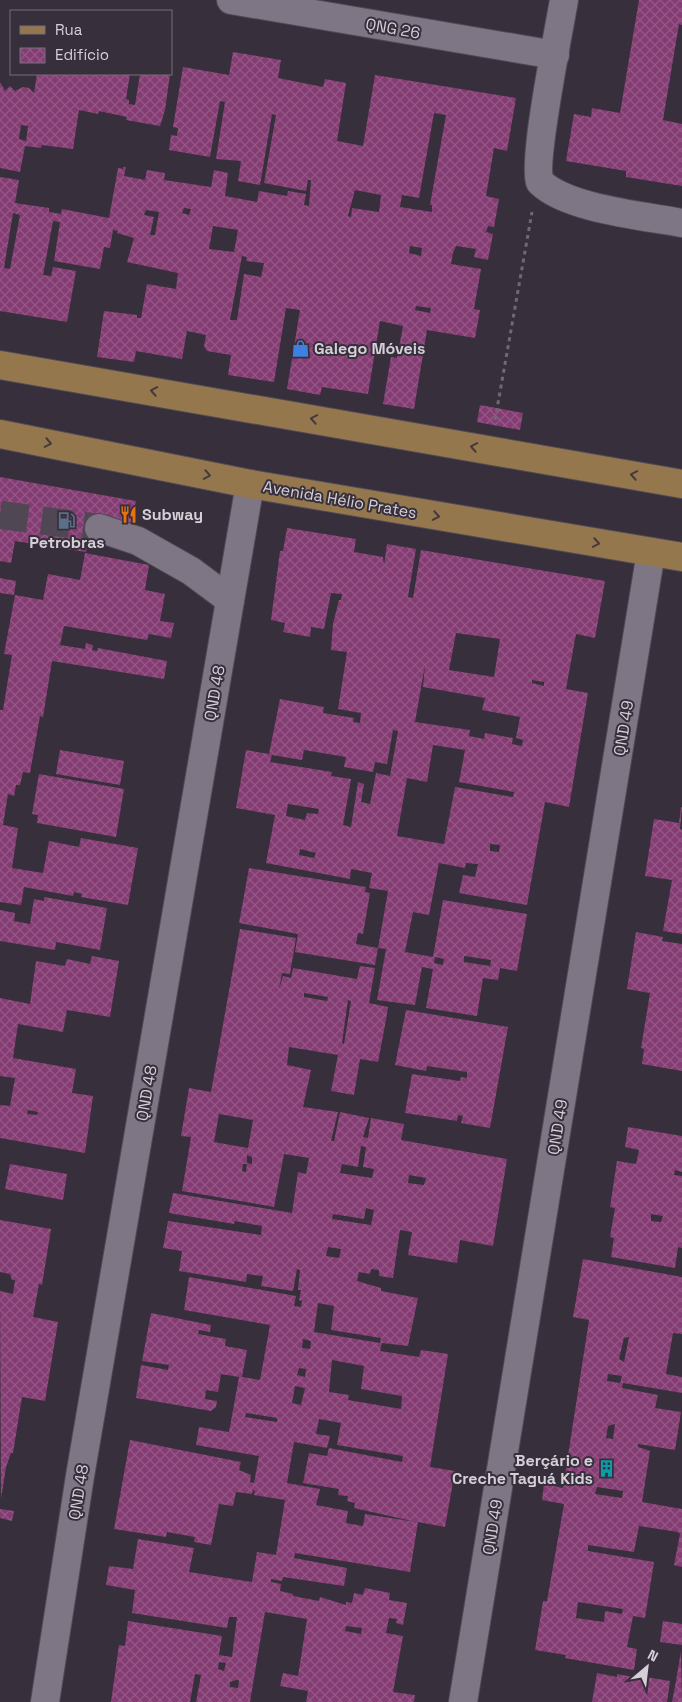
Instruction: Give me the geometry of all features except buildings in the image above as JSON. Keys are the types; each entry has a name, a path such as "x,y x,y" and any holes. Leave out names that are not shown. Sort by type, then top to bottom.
{"main road":[{"path":"0,365 682,484"},
{"name":"Avenida Hélio Prates","path":"0,434 250,484 682,557"}],"street":[{"name":"QNG 26","path":"232,0 555,55"},
{"path":"564,0 541,142 538,177 547,189 577,202 682,223"},
{"name":"QND 48","path":"45,1702 82,1466 250,484"},
{"path":"100,528 138,541 191,571 230,600"},
{"name":"QND 49","path":"463,1702 652,552"}],"path":[{"path":"489,450 538,177"}],"tunnel":[{"path":"0,515 99,528"}],"place":[{"name":"Galego Móveis","path":"300,348"},
{"name":"Subway","path":"128,514"},
{"name":"Petrobras","path":"67,520"},
{"name":"Berçário e Creche Taguá Kids","path":"607,1469"}]}
